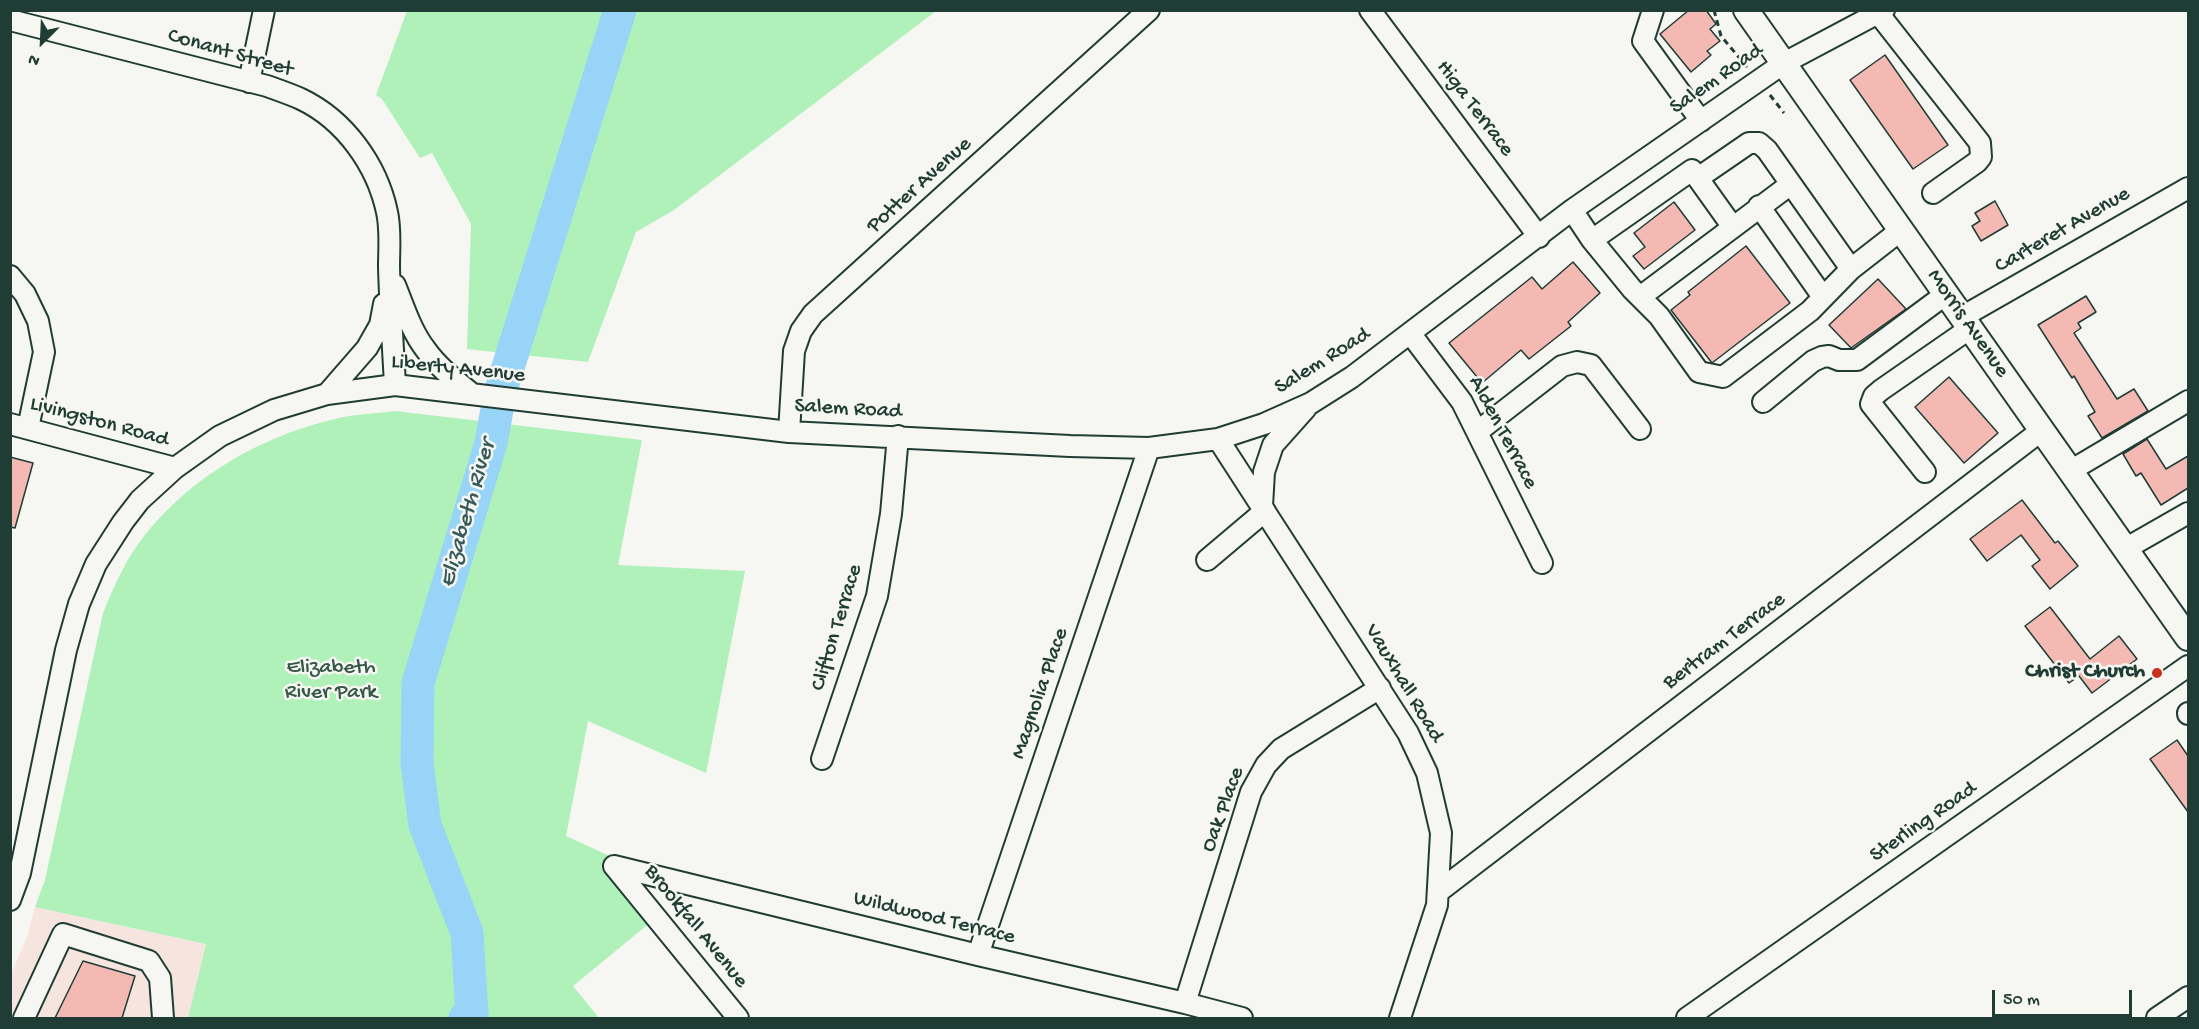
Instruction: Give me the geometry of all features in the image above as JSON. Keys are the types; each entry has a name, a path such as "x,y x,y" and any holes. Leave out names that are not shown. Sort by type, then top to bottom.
{"main road":[{"name":"Morris Avenue","path":"1746,10 2188,638"}],"street":[{"path":"249,82 264,10"},
{"name":"Potter Avenue","path":"789,432 794,351 801,331 813,314 1149,10"},
{"name":"Higa Terrace","path":"1370,10 1539,237"},
{"path":"1653,10 1643,41 1701,121"},
{"path":"1881,12 1980,143 1981,156 1977,162 1933,193"},
{"name":"Salem Road","path":"545,403 789,432 1149,448 1218,439 1264,424 1311,403 1352,377 1572,210 1784,63 1881,12"},
{"name":"Conant Street","path":"10,20 249,82 301,99 337,124 368,161 387,212 390,235 389,272 395,385"},
{"path":"1592,240 1695,174 1749,143 1759,143 1767,150 1851,269"},
{"path":"1695,174 1732,226"},
{"path":"1640,297 1791,184"},
{"name":"Carteret Avenue","path":"1925,472 1871,404 1881,390 1966,323 2188,188"},
{"path":"1759,206 1823,297"},
{"path":"1572,210 1592,240 1659,316 1699,372 1723,377 1810,311 1851,269 1901,230"},
{"path":"389,272 424,349 435,362 471,393"},
{"path":"327,394 367,348 380,325 389,272"},
{"path":"10,276 25,294 38,321 44,352 19,426"},
{"path":"1763,402 1813,361 1822,357 1857,360 1946,294"},
{"name":"Alden Terrace","path":"1410,333 1462,402 1542,563"},
{"path":"1477,432 1562,366 1577,362 1591,366 1640,429"},
{"name":"Liberty Avenue","path":"10,900 66,650 79,604 96,564 140,500 175,468 220,436 274,410 327,394 395,385 545,403"},
{"path":"2070,471 2188,400"},
{"path":"1207,560 1263,508 1264,472 1273,444 1311,403"},
{"name":"Livingston Road","path":"19,426 175,468"},
{"name":"Bertram Terrace","path":"1438,892 2042,430"},
{"name":"Clifton Terrace","path":"822,759 877,596 891,514 898,436"},
{"name":"Vauxhall Road","path":"1218,439 1380,688 1408,733 1427,773 1441,833 1437,905 1400,1018"},
{"name":"Magnolia Place","path":"978,955 1149,448"},
{"path":"2126,549 2188,513"},
{"name":"Sterling Road","path":"1687,1018 2188,666"},
{"name":"Oak Place","path":"1185,1003 1251,792 1266,765 1281,749 1380,688"},
{"name":"Wildwood Terrace","path":"614,866 1242,1018"},
{"name":"Brookfall Avenue","path":"614,866 738,1018"},
{"path":"24,1018 63,934 149,961 160,978 163,1018"},
{"path":"2157,1018 2188,997"}],"path":[{"path":"1714,10 1721,36 1784,112"}],"shaded area":[{"path":"35,907 206,944 188,1018 11,1018 11,974 27,937"}],"green space":[{"path":"407,10 936,11 674,210 636,232 588,362 467,349 471,224 432,153 420,158 382,99 376,95"},
{"name":"Elizabeth River Park","path":"395,411 642,440 618,565 745,571 706,773 588,721 566,836 638,869 657,917 573,986 599,1018 188,1018 206,944 35,907 45,880 103,613 121,573 144,536 163,515 205,478 252,449 278,437 346,416"}],"building":[{"path":"1689,10 1706,10 1716,24 1710,29 1720,41 1707,51 1711,55 1691,72 1660,34"},
{"path":"1885,55 1948,145 1913,169 1850,80"},
{"path":"1995,201 2008,225 1981,241 1972,226 1980,221 1975,213"},
{"path":"1674,202 1695,230 1644,269 1633,256 1645,247 1634,233"},
{"path":"1746,246 1790,303 1712,363 1671,310 1690,295 1688,292"},
{"path":"1573,262 1600,293 1568,322 1571,326 1529,359 1521,350 1482,383 1449,343 1532,277 1542,289"},
{"path":"1878,279 1906,309 1851,348 1829,325"},
{"path":"2086,296 2096,312 2078,323 2081,328 2074,333 2117,399 2134,389 2148,411 2102,438 2088,416 2095,412 2074,376 2072,378 2038,325"},
{"path":"1949,377 1998,433 1964,463 1915,407"},
{"path":"2147,439 2166,469 2188,456 2188,488 2161,505 2141,473 2136,476 2123,454"},
{"path":"10,457 33,463 15,528 10,527"},
{"path":"2022,500 2055,543 2058,541 2078,566 2050,589 2032,566 2040,560 2021,535 1987,561 1970,539"},
{"path":"2050,607 2090,659 2119,636 2137,659 2092,693 2079,676 2069,683 2025,626"},
{"path":"2177,740 2188,756 2188,812 2150,759"},
{"path":"83,961 135,976 122,1018 55,1018"}],"waterway":[{"name":"Elizabeth River","path":"465,1018 472,1015 467,933 425,825 417,764 418,683 491,443 500,393 620,10"}],"place":[{"name":"Christ Church","path":"2157,673"}]}
